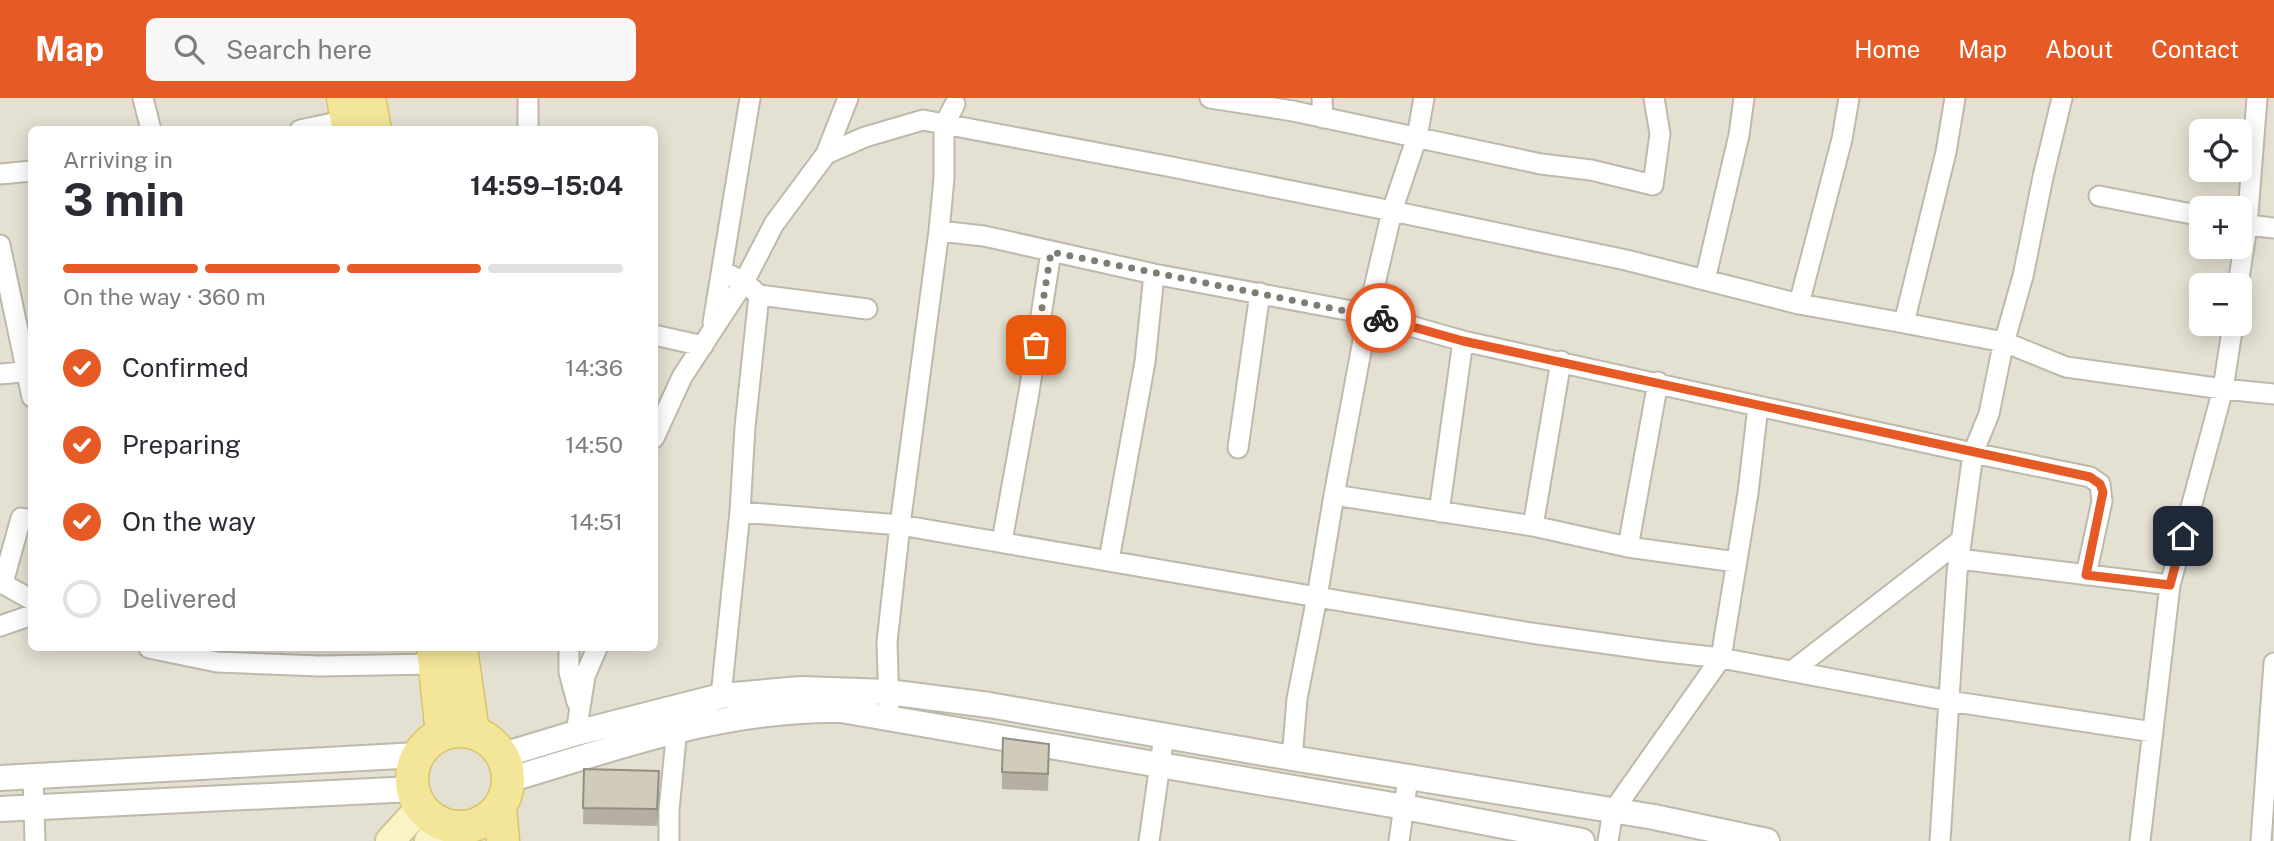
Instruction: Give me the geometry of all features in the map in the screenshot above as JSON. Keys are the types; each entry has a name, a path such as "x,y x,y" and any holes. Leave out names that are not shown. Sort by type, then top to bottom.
{"main road":[{"path":"353,119 369,98"},
{"path":"443,653 473,733"},
{"path":"442,734 443,653"},
{"path":"443,821 411,780 413,764 433,738 463,730 493,743 504,781 503,841"},
{"path":"390,841 443,821 480,823 504,781"}],"street":[{"path":"143,98 150,126"},
{"path":"527,126 528,98"},
{"path":"707,340 722,271 750,98"},
{"path":"658,429 682,377 744,282 774,224 826,154 848,98"},
{"path":"1210,98 1322,108 1416,138 1541,164 1591,170 1653,185 1660,134 1654,98"},
{"path":"1292,758 1297,699 1367,314 1392,211 1416,138 1424,98"},
{"path":"1705,280 1744,98"},
{"path":"1799,304 1842,139 1849,98"},
{"path":"1904,323 1946,152 1955,98"},
{"path":"1940,841 1960,549 1973,453 1989,415 2063,98"},
{"path":"2247,196 2257,98"},
{"path":"826,154 865,137 923,120 960,101"},
{"path":"889,717 887,642 939,231 944,178 944,125 960,101"},
{"path":"319,126 353,119"},
{"path":"923,120 1172,167 1626,260 1799,304 2004,342 2066,367 2274,394"},
{"path":"0,174 28,170"},
{"path":"2099,196 2189,213"},
{"path":"2252,226 2274,228"},
{"path":"939,231 984,236 1154,274 1367,314 1463,341 2090,477 2100,484 2102,501 2086,575"},
{"path":"0,245 28,367"},
{"path":"1002,541 1051,252"},
{"path":"722,271 744,282 759,295 867,309"},
{"path":"1109,560 1145,362 1154,274"},
{"path":"1238,448 1260,293"},
{"path":"721,696 759,295"},
{"path":"658,335 707,340"},
{"path":"2140,841 2170,585 2223,389 2231,336"},
{"path":"1439,512 1463,341"},
{"path":"1533,526 1561,361"},
{"path":"0,374 28,371"},
{"path":"1628,547 1658,382"},
{"path":"1608,841 1614,811 1721,658 1748,493 1758,406"},
{"path":"1334,495 1533,526 1628,547 1736,562"},
{"path":"740,512 900,525 1317,597 1582,640 1721,658 1949,701 2153,732"},
{"path":"28,519 21,517 1,583 28,598"},
{"path":"1792,671 1960,549 2086,575 2170,585"},
{"path":"0,626 28,616"},
{"path":"164,651 217,662 251,655 320,666 443,653"},
{"path":"569,651 569,672 578,721"},
{"path":"578,721 585,676 596,651"},
{"path":"2261,841 2274,663"},
{"path":"504,781 678,718 721,696 801,690 888,692 989,705 1408,778 1654,817 1767,841"},
{"path":"504,781 578,721 729,718 801,709 841,710 1404,807 1582,841"},
{"path":"669,841 669,810 678,718"},
{"path":"1149,841 1164,736"},
{"path":"0,778 418,755"},
{"path":"33,775 35,841"},
{"path":"1399,841 1408,778"},
{"path":"0,809 33,806 443,821"}],"shaded area":[{"path":"0,98 2274,98 2274,841 0,841"}],"building":[{"path":"1003,738 1049,744 1048,774 1002,772"},
{"path":"584,769 659,771 657,809 583,808"}],"way so far":[{"path":"1036,345 1051,252 1381,318"}],"route":[{"path":"1381,318 1463,341 2090,477 2100,484 2103,492 2086,575 2170,585 2183,536"}]}
